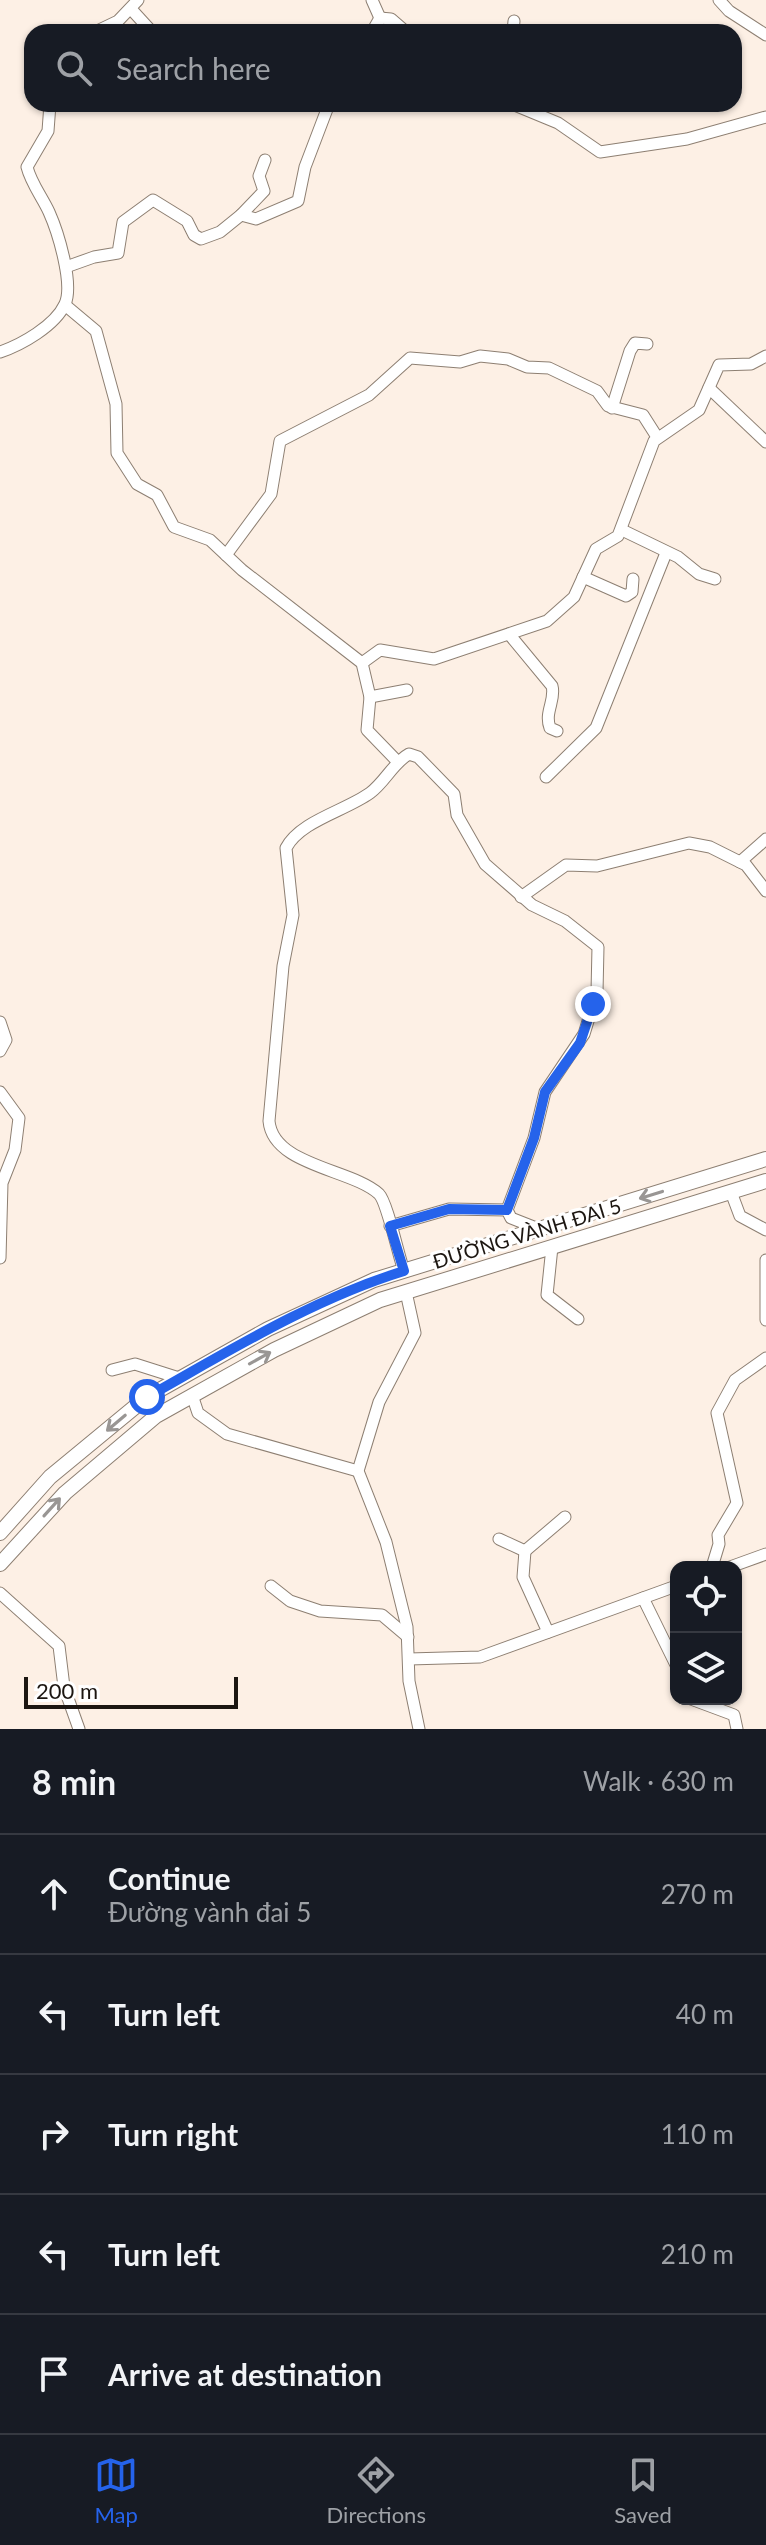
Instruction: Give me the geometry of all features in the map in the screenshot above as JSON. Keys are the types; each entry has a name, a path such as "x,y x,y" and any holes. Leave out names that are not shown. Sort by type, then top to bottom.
{"main road":[{"name":"ĐƯỜNG VÀNH ĐAI 5","path":"0,1533 50,1477 147,1397 268,1329 374,1280 766,1159"},
{"name":"ĐƯỜNG VÀNH ĐAI 5","path":"0,1564 65,1493 156,1416 274,1350 380,1300 766,1181"}],"street":[{"path":"372,0 380,18"},
{"path":"719,0 729,11 766,35"},
{"path":"112,24 134,4 147,24"},
{"path":"377,24 380,18"},
{"path":"380,18 391,19 397,24"},
{"path":"0,352 26,341 65,305 66,267 52,219 27,167 48,131 49,112"},
{"path":"241,215 256,219 298,201 305,167 326,112"},
{"path":"531,112 558,123 600,152 687,139 766,117"},
{"path":"66,267 118,253 123,222 153,200 187,221 194,235 201,239 223,230 266,187 259,176 265,160"},
{"path":"65,305 85,318 96,331 116,404 116,447 131,476 157,495 174,527 205,537 362,663 370,697 367,730 397,761"},
{"path":"612,408 630,351 635,343 647,344"},
{"path":"226,555 271,494 280,441 369,395 410,358 460,362 480,356 508,359 527,367 549,368 597,391 612,408 643,415 657,437"},
{"path":"362,663 380,650 434,659 547,621 574,597 596,549 613,540 622,530 657,437 699,410 719,365 757,363 766,356"},
{"path":"709,388 766,442"},
{"path":"622,530 678,557 699,574 715,579"},
{"path":"546,777 596,728 666,553"},
{"path":"583,577 626,596 632,592 633,579"},
{"path":"509,634 552,686 554,693 546,717 550,728 557,731"},
{"path":"370,697 407,690"},
{"path":"404,1271 388,1209 378,1193 287,1150 273,1137 269,1121 283,966 293,915 286,848 296,835 371,792 397,761 414,754 454,794 457,815 481,859 521,897 565,921 596,944 597,986 580,1043 545,1092 534,1138 507,1210 511,1218 539,1229"},
{"path":"740,862 766,839"},
{"path":"521,897 566,865 597,866 682,843 703,844 740,862 751,869 766,891"},
{"path":"0,1022 6,1040 0,1051"},
{"path":"0,1092 19,1118 15,1150 2,1183 0,1258"},
{"path":"731,1192 740,1216 766,1230"},
{"path":"390,1226 449,1209 507,1210"},
{"path":"552,1247 547,1295 578,1319"},
{"path":"766,1260 766,1320"},
{"path":"406,1292 415,1333 379,1402 358,1471 386,1542 408,1637 411,1700 419,1729"},
{"path":"714,1561 719,1544 718,1535 737,1503 717,1413 735,1380 766,1358"},
{"path":"112,1370 135,1364 179,1378"},
{"path":"192,1395 198,1413 227,1434 358,1471"},
{"path":"548,1632 524,1582 525,1551 565,1517"},
{"path":"499,1539 525,1551"},
{"path":"742,1563 766,1554"},
{"path":"271,1586 290,1601 320,1611 382,1615 408,1637"},
{"path":"409,1659 480,1657 670,1588"},
{"path":"0,1593 59,1646 64,1687 79,1729"},
{"path":"643,1598 670,1653"},
{"path":"707,1705 734,1715 737,1729"}],"route":[{"path":"147,1397 268,1329 374,1280 404,1271 390,1226 456,1208 507,1210 534,1138 545,1092 580,1043 593,1004"}]}
